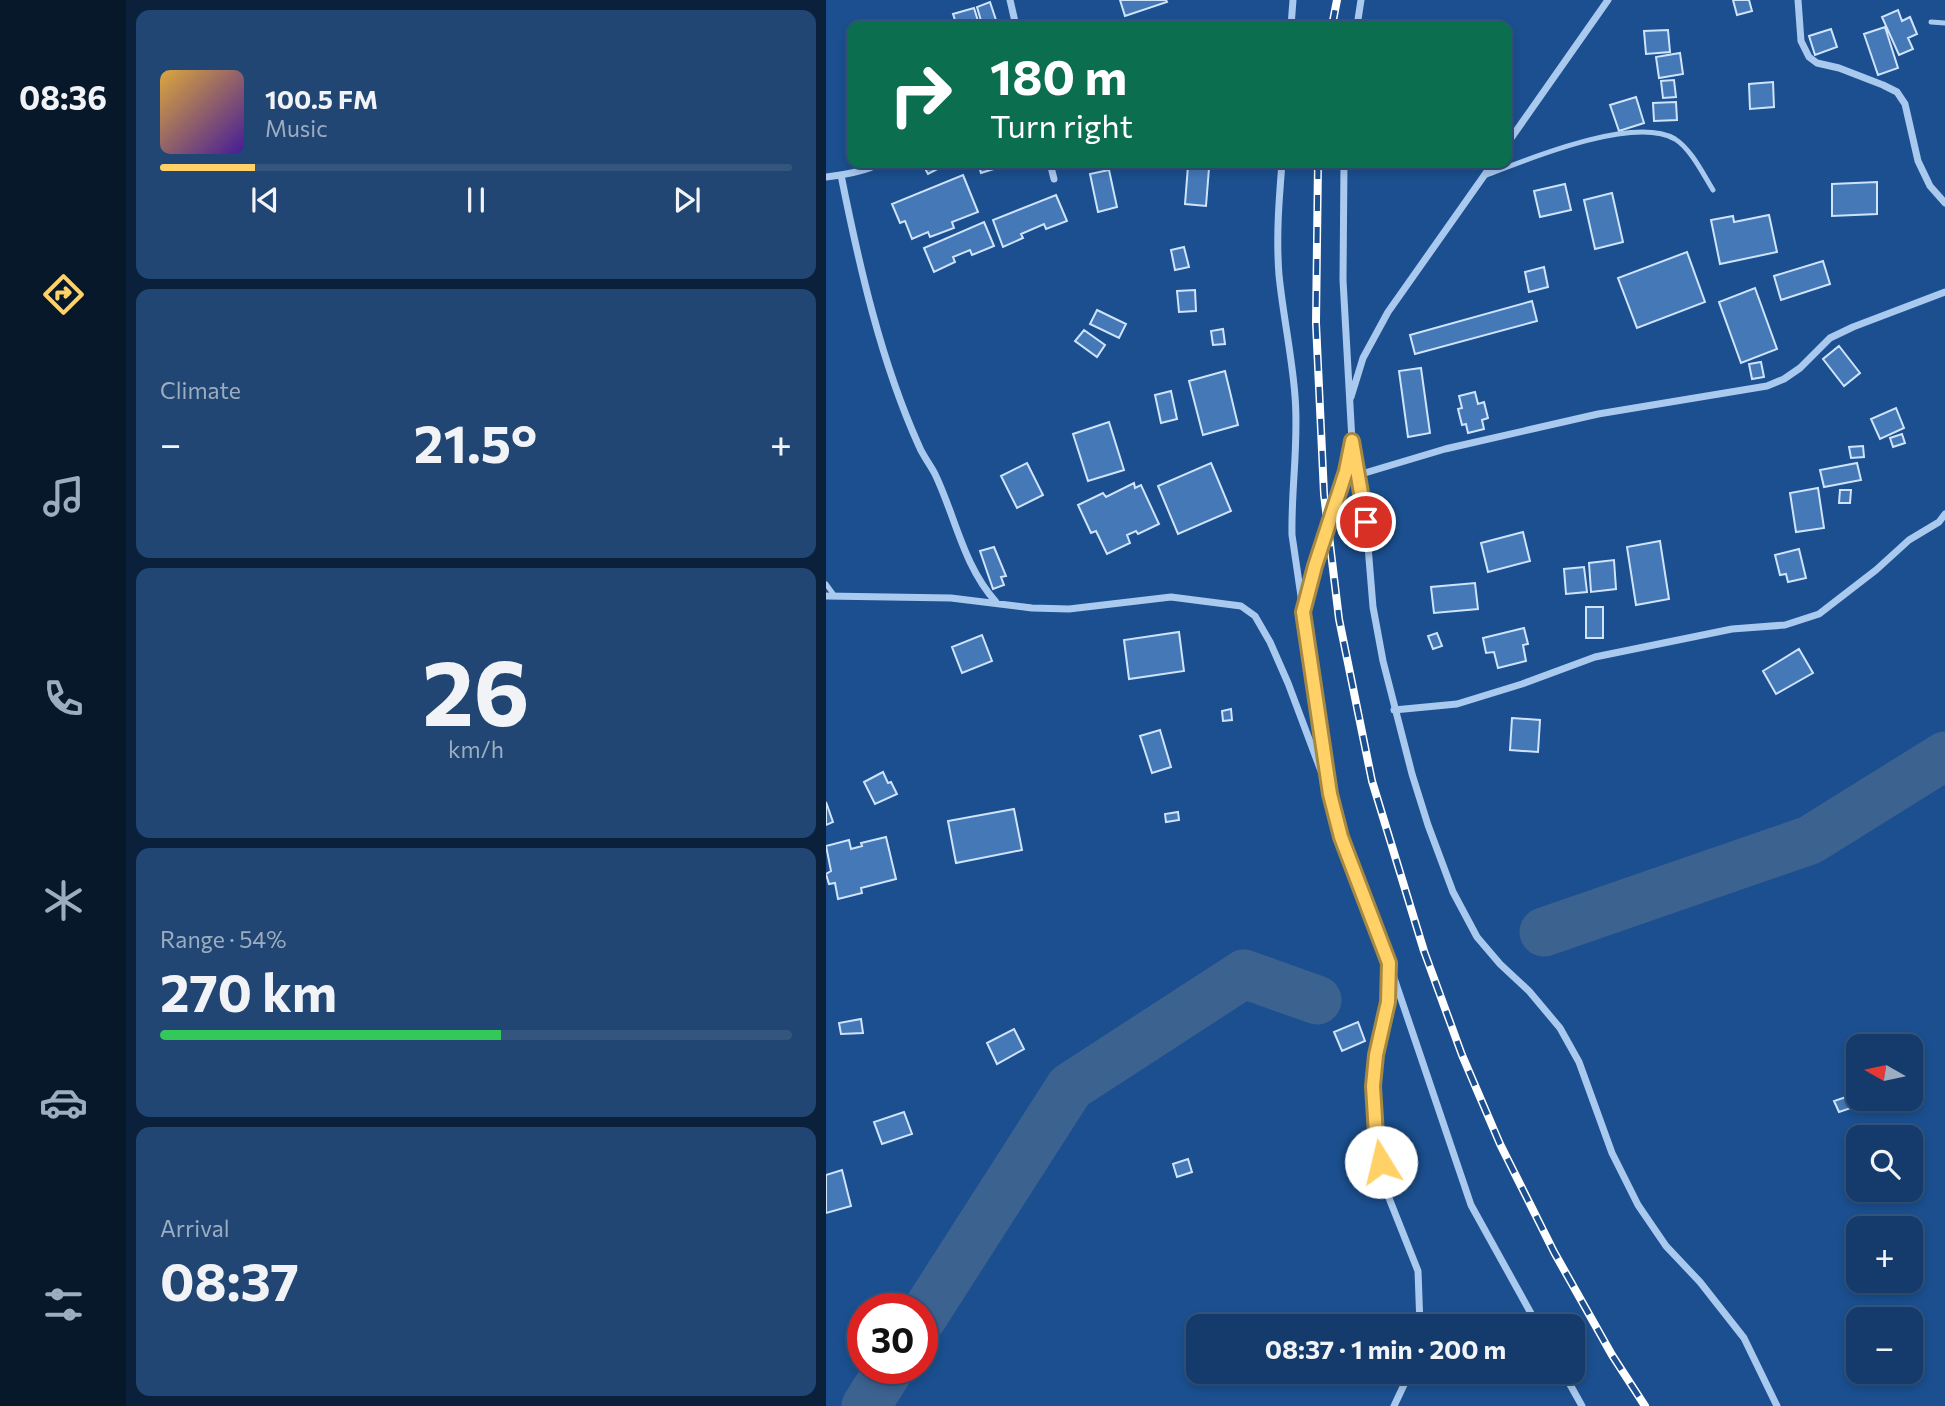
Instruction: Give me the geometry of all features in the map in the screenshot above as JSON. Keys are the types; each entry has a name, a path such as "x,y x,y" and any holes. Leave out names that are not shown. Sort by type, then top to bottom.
{"street":[{"path":"1010,0 1015,21"},
{"path":"1291,21 1293,0"},
{"path":"1358,21 1361,0"},
{"path":"1512,137 1608,0"},
{"path":"1798,0 1801,41 1809,57 1897,92 1905,104 1918,161 1930,186 1945,203"},
{"path":"826,177 867,168"},
{"path":"1051,168 1054,179"},
{"path":"1282,168 1277,233 1297,435 1292,535 1330,794 1341,837 1389,963 1471,1205 1531,1314"},
{"path":"1344,168 1343,280 1349,401 1352,441 1366,522 1373,607 1394,710 1428,825 1453,892 1477,937 1560,1028 1579,1062 1612,1153 1638,1205 1659,1237 1700,1282 1744,1338 1777,1406"},
{"path":"1349,401 1363,358 1388,312 1490,168"},
{"path":"841,175 854,242 890,370 919,447 935,474 971,566 980,584 997,603"},
{"path":"1358,475 1445,449 1598,414 1768,386 1800,368 1830,338 1945,292"},
{"path":"1303,612 1346,471 1352,441"},
{"path":"1394,710 1457,704 1595,657 1721,631 1785,625 1819,614 1909,540 1939,522 1945,514"},
{"path":"830,596 951,598 1032,608 1069,609 1171,597 1241,606 1255,616 1270,642 1330,794"},
{"path":"1389,963 1388,1002 1376,1055 1373,1086 1376,1135 1385,1188 1418,1271 1420,1314"},
{"path":"1394,1406 1404,1384"},
{"path":"1570,1384 1582,1406"}],"lane":[{"path":"1931,22 1945,23"},
{"path":"1512,165 1549,151 1600,138 1641,132 1665,135 1677,140 1713,190"},
{"path":"1484,176 1505,168"},
{"path":"826,584 830,596"}],"building":[{"path":"1120,0 1166,0 1167,2 1125,16"},
{"path":"1733,0 1749,0 1752,11 1737,15"},
{"path":"990,2 996,20 981,21 977,7"},
{"path":"974,8 978,21 955,21 953,14"},
{"path":"1898,10 1902,21 1910,17 1917,34 1908,38 1913,49 1899,55 1882,17"},
{"path":"1885,27 1898,68 1878,75 1864,34"},
{"path":"1831,29 1837,47 1815,55 1809,36"},
{"path":"1668,30 1670,52 1646,54 1644,31"},
{"path":"1680,53 1683,74 1659,78 1656,57"},
{"path":"1674,80 1676,97 1663,98 1661,81"},
{"path":"1773,82 1774,107 1750,109 1749,84"},
{"path":"1636,97 1644,123 1619,131 1610,105"},
{"path":"1676,102 1677,120 1654,121 1653,103"},
{"path":"925,168 939,168 928,174"},
{"path":"980,168 997,168 981,173"},
{"path":"1188,168 1209,168 1206,206 1185,204"},
{"path":"1109,170 1117,207 1098,212 1090,174"},
{"path":"963,175 978,212 952,222 954,228 930,237 928,232 912,239 905,221 900,223 892,204"},
{"path":"1877,182 1877,214 1832,216 1832,184"},
{"path":"1565,184 1571,210 1540,217 1534,191"},
{"path":"1612,193 1623,242 1595,249 1584,200"},
{"path":"1056,195 1067,221 1046,229 1044,224 1021,234 1023,238 1003,247 993,220"},
{"path":"1769,215 1777,252 1720,264 1711,220 1733,216 1734,222"},
{"path":"984,222 994,246 972,255 970,250 953,257 955,262 934,272 924,248"},
{"path":"1184,247 1189,267 1175,270 1171,250"},
{"path":"1687,252 1705,302 1637,328 1618,278"},
{"path":"1823,261 1830,284 1781,300 1774,276"},
{"path":"1544,267 1548,287 1529,292 1525,272"},
{"path":"1755,288 1777,349 1741,363 1719,302"},
{"path":"1195,290 1196,311 1179,312 1177,291"},
{"path":"1532,301 1537,321 1415,354 1410,335"},
{"path":"1097,310 1126,324 1119,338 1090,324"},
{"path":"1223,329 1225,344 1213,345 1211,331"},
{"path":"1084,330 1105,345 1097,357 1075,341"},
{"path":"1839,346 1860,373 1844,386 1823,359"},
{"path":"1761,362 1764,377 1752,379 1749,364"},
{"path":"1421,368 1430,433 1408,437 1399,371"},
{"path":"1225,371 1238,425 1203,435 1189,381"},
{"path":"1171,391 1177,419 1161,423 1155,395"},
{"path":"1475,392 1478,404 1484,402 1488,418 1482,420 1484,429 1468,433 1466,424 1462,425 1458,409 1462,408 1459,396"},
{"path":"1896,408 1904,428 1880,439 1871,419"},
{"path":"1109,422 1124,470 1088,481 1073,434"},
{"path":"1902,434 1905,443 1893,447 1890,438"},
{"path":"1863,446 1864,457 1851,458 1849,447"},
{"path":"1027,463 1043,495 1017,508 1001,476"},
{"path":"1211,463 1231,511 1178,534 1158,486"},
{"path":"1857,463 1861,480 1824,487 1820,470"},
{"path":"1134,483 1135,488 1141,485 1159,524 1138,534 1136,531 1127,535 1130,543 1107,554 1096,531 1091,533 1078,505 1103,493 1106,497"},
{"path":"1818,488 1824,528 1796,532 1790,493"},
{"path":"1840,490 1851,490 1850,503 1839,503"},
{"path":"1523,532 1530,561 1488,572 1481,543"},
{"path":"1660,541 1669,599 1636,605 1627,547"},
{"path":"994,547 1006,576 1001,577 1004,585 993,589 980,551"},
{"path":"1799,549 1806,578 1788,582 1786,574 1780,575 1775,555"},
{"path":"1614,560 1616,589 1591,592 1589,563"},
{"path":"1584,567 1587,592 1566,594 1564,569"},
{"path":"1475,583 1478,609 1434,613 1431,587"},
{"path":"1586,607 1603,607 1603,638 1586,638"},
{"path":"1524,628 1528,644 1523,645 1526,661 1498,668 1494,652 1486,653 1483,638"},
{"path":"1179,632 1184,671 1129,679 1124,640"},
{"path":"1437,633 1442,646 1433,649 1428,636"},
{"path":"982,635 992,661 962,673 952,647"},
{"path":"1799,649 1813,673 1776,694 1763,671"},
{"path":"1231,709 1232,720 1223,721 1222,711"},
{"path":"1512,718 1540,720 1538,752 1510,750"},
{"path":"1160,730 1171,767 1152,773 1140,736"},
{"path":"883,772 897,794 875,804 864,782"},
{"path":"826,802 833,822 826,825"},
{"path":"1014,809 1022,850 956,863 948,821"},
{"path":"1178,812 1179,820 1166,822 1165,814"},
{"path":"886,837 896,879 861,888 862,893 838,899 835,883 829,884 826,874 831,871 826,846 849,840 851,849 862,846 861,843"},
{"path":"861,1019 863,1033 841,1034 839,1023"},
{"path":"1358,1022 1365,1041 1342,1051 1334,1032"},
{"path":"1014,1029 1024,1049 997,1064 987,1043"},
{"path":"1846,1097 1846,1110 1839,1112 1834,1101"},
{"path":"904,1112 912,1134 882,1144 874,1122"},
{"path":"1188,1159 1192,1172 1177,1177 1173,1164"},
{"path":"842,1170 851,1206 826,1213 826,1175"}],"waterway":[{"path":"1544,932 1810,840 1945,756"},
{"path":"938,1293 1070,1087 1244,974 1317,1000"},
{"path":"866,1406 880,1384"}],"railway":[{"path":"1333,21 1337,0"},
{"path":"1318,168 1316,323 1324,494 1339,619 1372,781 1424,951 1462,1055 1500,1144 1554,1252 1612,1355 1645,1406"}],"route":[{"path":"1366,522 1352,441 1346,471 1303,612 1330,794 1341,837 1389,963 1388,1002 1376,1055 1373,1086 1376,1135 1381,1162"}]}
